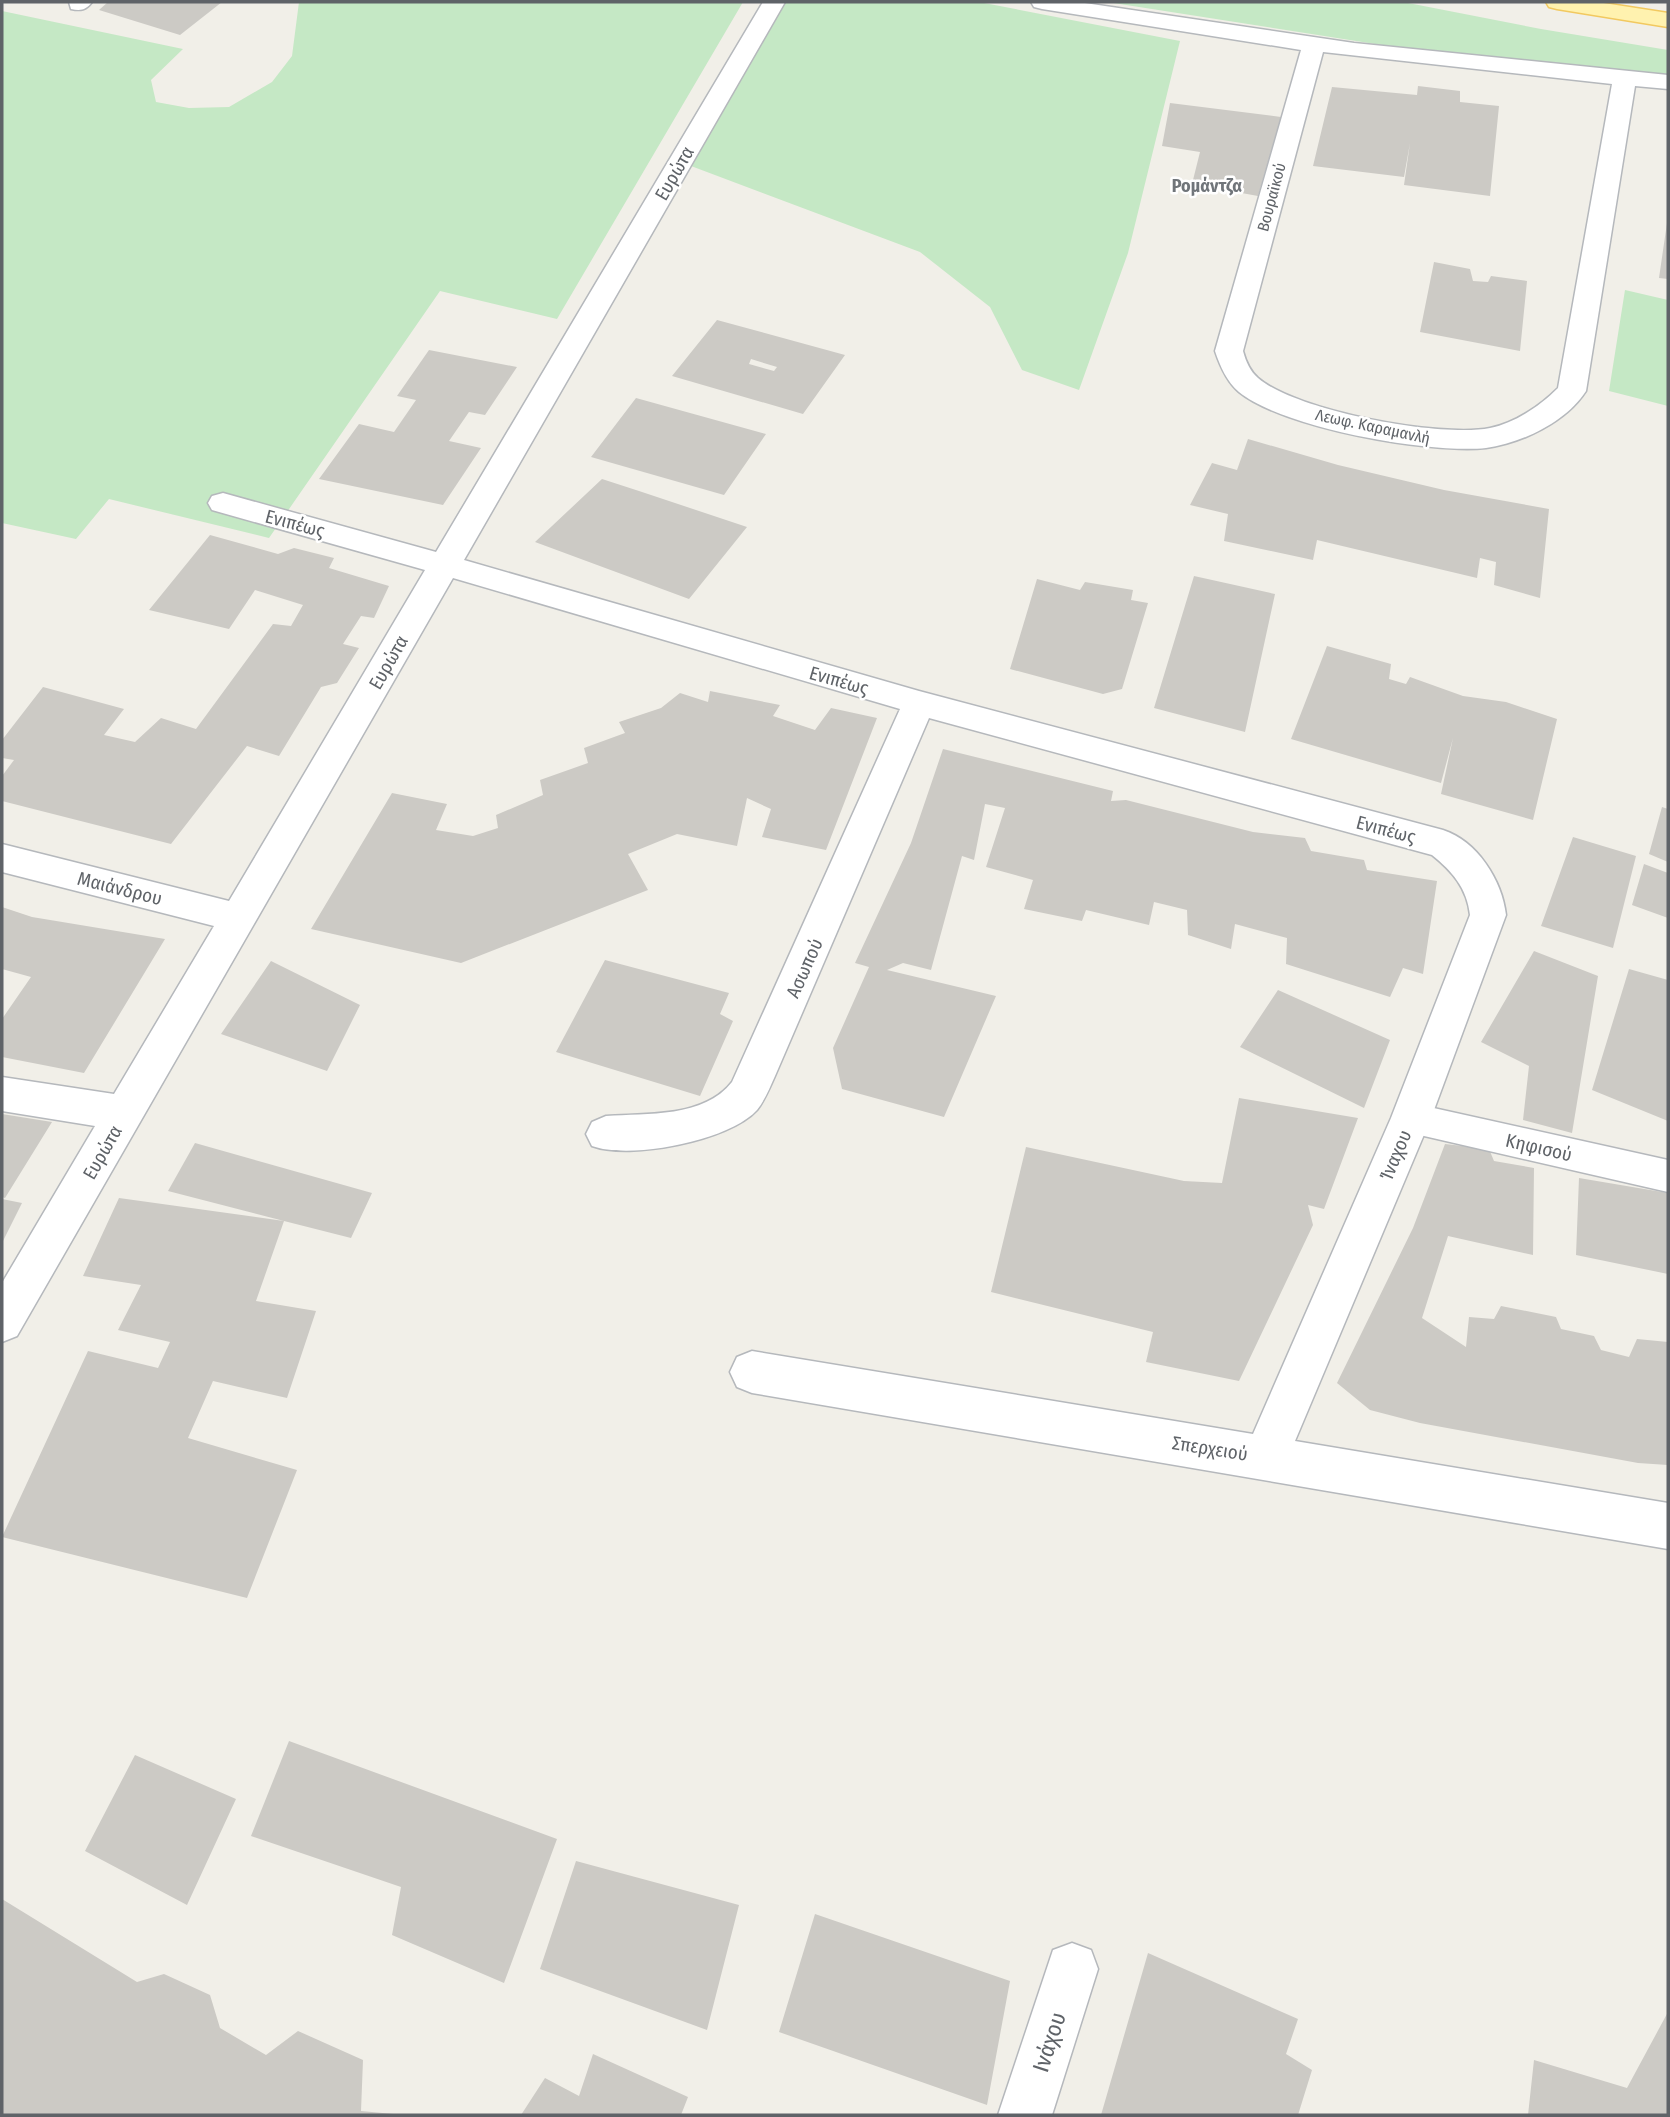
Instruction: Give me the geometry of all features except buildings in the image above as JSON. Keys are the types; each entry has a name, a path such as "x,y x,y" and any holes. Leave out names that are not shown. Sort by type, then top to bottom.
{"main road":[{"path":"1557,2 1668,20"}],"street":[{"name":"Ευρώτα","path":"2,1322 774,2"},
{"path":"1042,2 1195,28 1624,82 1668,82"},
{"name":"Βουραϊκού","path":"1229,351 1314,43"},
{"path":"1624,82 1668,99"},
{"name":"Λεωφ. Καραμανλή","path":"1229,351 1234,368 1250,387 1275,403 1425,438 1467,440 1506,433 1541,416 1572,391 1624,82"},
{"name":"Ενιπέως","path":"223,503 919,704 1443,845 1456,854"},
{"name":"Ασωπού","path":"606,1134 676,1127 715,1118 743,1098 756,1076 919,704"},
{"name":"Ίναχου","path":"1266,1457 1410,1118 1488,915 1488,902 1481,887 1456,854"},
{"name":"Μαιάνδρου","path":"2,858 239,918"},
{"path":"2,1094 124,1113"},
{"name":"Σπερχειού","path":"752,1372 1668,1526"},
{"name":"Ινάχου","path":"1026,2115 1072,1969"}],"lane":[{"name":"Κηφισού","path":"1410,1118 1668,1176"}],"green space":[{"path":"299,2 743,2 557,319 440,291 269,538 109,499 76,539 2,523 2,11 183,49 151,80 156,102 189,108 229,107 272,82 292,56"},
{"path":"784,2 979,2 1180,41 1128,253 1079,390 1022,370 990,307 920,252 691,166"},
{"path":"1107,2 1403,2 1668,50 1668,76 1388,46"},
{"path":"1625,290 1668,300 1668,406 1609,391"}],"district":[{"name":"Ρομάντζα","path":"1207,186"}]}
